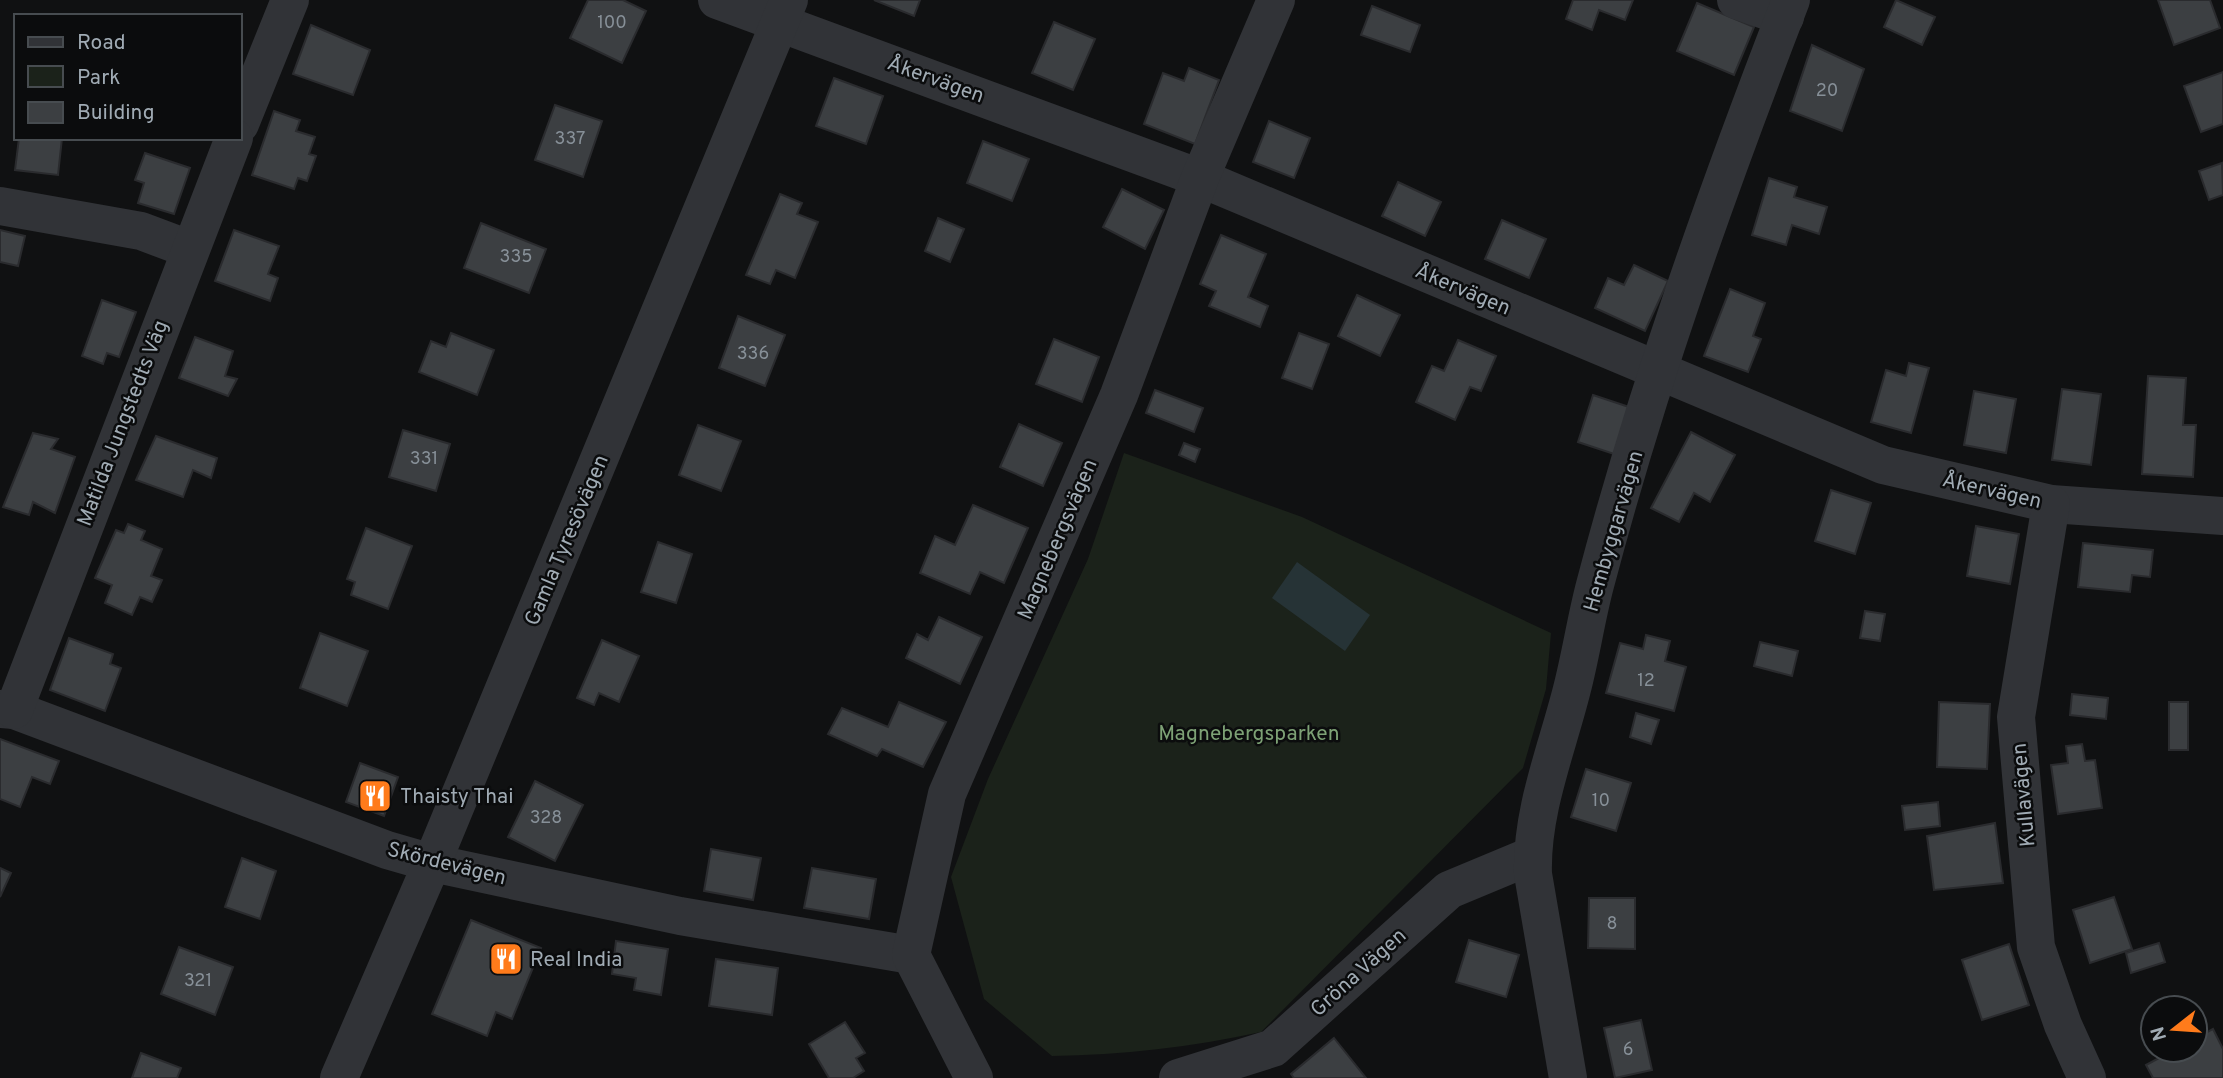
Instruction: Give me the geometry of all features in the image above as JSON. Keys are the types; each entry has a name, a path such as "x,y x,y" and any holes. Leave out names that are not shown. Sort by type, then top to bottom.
{"street":[{"path":"242,119 290,0"},
{"name":"Åkervägen","path":"717,0 785,11 1200,178 1883,465 2051,504 2223,516"},
{"name":"Magnebergsvägen","path":"911,955 947,794 1119,395 1200,178 1276,0"},
{"path":"1736,0 1788,8"},
{"name":"Hembyggarvägen","path":"1568,1078 1533,855 1543,796 1573,687 1595,586 1659,372 1751,100 1788,8"},
{"name":"Gamla Tyresövägen","path":"339,1078 432,863 785,11"},
{"name":"Matilda Jungstedts Väg","path":"7,709 233,140"},
{"path":"0,206 141,231 189,248"},
{"name":"Kullavägen","path":"2051,504 2017,717 2036,947 2063,1025 2087,1078"},
{"name":"Skördevägen","path":"7,709 387,850 432,863 680,916 911,955"},
{"name":"Gröna Vägen","path":"1178,1078 1273,1048 1449,890 1533,855"},
{"path":"911,955 974,1078"}],"green space":[{"name":"Magnebergsparken","path":"1124,453 1302,517 1551,633 1546,689 1523,768 1261,1032 1157,1049 1052,1056 984,999 951,877 988,779 1088,559"}],"shaded area":[{"path":"1297,562 1370,615 1345,651 1272,598"}],"building":[{"path":"588,0 623,0 646,11 622,63 570,38"},
{"path":"874,0 920,0 914,16"},
{"path":"1573,0 1633,0 1625,20 1599,10 1592,30 1566,19"},
{"path":"1896,0 1935,17 1922,45 1884,27"},
{"path":"2158,0 2210,0 2220,28 2174,45"},
{"path":"1697,3 1754,27 1734,75 1677,51"},
{"path":"1372,6 1420,25 1410,52 1361,35"},
{"path":"1054,22 1095,39 1073,90 1032,73"},
{"path":"311,25 370,50 353,95 293,74"},
{"path":"1812,45 1864,69 1842,131 1790,111"},
{"path":"1189,68 1219,80 1195,144 1144,124 1163,73 1184,81"},
{"path":"2223,72 2223,124 2201,132 2184,86"},
{"path":"834,78 883,96 866,144 816,126"},
{"path":"555,105 602,121 583,177 535,160"},
{"path":"274,111 300,120 296,131 315,137 309,154 316,156 307,181 298,178 294,189 252,175"},
{"path":"1269,121 1310,138 1294,178 1253,162"},
{"path":"19,140 62,140 58,175 15,170"},
{"path":"983,141 1029,159 1012,201 967,183"},
{"path":"145,153 190,168 174,214 138,203 144,183 135,180"},
{"path":"2222,163 2223,195 2209,200 2199,171"},
{"path":"1769,178 1797,187 1794,197 1827,207 1819,234 1792,225 1786,245 1752,235"},
{"path":"1398,182 1441,202 1425,236 1382,216"},
{"path":"1122,189 1164,210 1145,249 1103,227"},
{"path":"780,194 802,203 797,214 818,222 795,278 776,270 770,284 746,275"},
{"path":"938,218 964,229 950,262 925,251"},
{"path":"1502,220 1546,239 1529,278 1485,259"},
{"path":"481,223 546,249 529,293 464,268"},
{"path":"0,230 25,236 18,266 0,262"},
{"path":"234,230 279,246 268,274 278,278 270,301 215,281"},
{"path":"1221,235 1266,254 1248,297 1268,306 1260,327 1209,306 1216,291 1200,284"},
{"path":"1634,265 1668,281 1645,331 1595,308 1608,278 1624,285"},
{"path":"1730,289 1765,303 1753,336 1761,339 1748,372 1704,356"},
{"path":"1357,295 1400,315 1380,356 1338,336"},
{"path":"102,300 136,312 119,357 107,353 103,364 82,356"},
{"path":"738,316 785,335 765,386 719,368"},
{"path":"451,333 494,350 477,395 419,372 431,341 446,347"},
{"path":"1299,333 1329,344 1312,389 1282,378"},
{"path":"195,337 233,351 225,376 237,379 228,396 179,378"},
{"path":"1054,339 1099,357 1082,402 1036,384"},
{"path":"1458,340 1496,356 1481,391 1470,387 1455,420 1416,402 1432,366 1444,371"},
{"path":"1909,363 1929,368 1911,433 1871,422 1886,370 1906,376"},
{"path":"2148,376 2186,378 2183,425 2196,425 2193,477 2142,474"},
{"path":"2062,389 2101,394 2091,465 2052,460"},
{"path":"1155,390 1203,408 1194,432 1146,413"},
{"path":"1974,391 2016,399 2006,453 1964,445"},
{"path":"1593,395 1629,407 1614,454 1578,442"},
{"path":"1019,424 1062,443 1043,486 1000,467"},
{"path":"698,425 741,441 721,491 679,475"},
{"path":"403,430 450,444 436,491 389,477"},
{"path":"1691,432 1735,455 1710,502 1694,493 1679,522 1651,508"},
{"path":"33,433 58,439 51,449 75,457 55,513 33,502 29,515 3,507"},
{"path":"156,436 217,458 211,478 193,470 183,497 136,480"},
{"path":"1184,443 1200,449 1195,462 1179,455"},
{"path":"1831,490 1871,503 1855,554 1815,541"},
{"path":"973,505 1028,528 1004,583 980,572 970,594 920,573 935,536 955,545"},
{"path":"128,524 145,531 141,540 162,549 151,576 162,580 152,602 140,597 132,615 105,603 112,585 95,578 116,530 124,533"},
{"path":"1976,526 2019,534 2010,584 1967,576"},
{"path":"366,528 412,546 388,609 351,595 355,582 347,579"},
{"path":"658,542 692,554 676,603 641,592"},
{"path":"2083,543 2153,550 2150,577 2132,575 2130,592 2078,587"},
{"path":"1865,611 1885,614 1880,641 1860,638"},
{"path":"939,617 982,637 960,684 906,658 917,634 928,640"},
{"path":"320,633 368,651 347,706 300,688"},
{"path":"1646,635 1670,641 1665,661 1686,667 1674,711 1606,693 1620,643 1643,649"},
{"path":"69,638 113,654 110,664 121,668 105,711 50,690"},
{"path":"602,640 639,656 619,702 599,693 594,705 577,698"},
{"path":"1760,642 1798,651 1792,676 1754,666"},
{"path":"2072,694 2108,698 2106,719 2070,715"},
{"path":"899,702 946,722 923,767 882,749 877,756 828,734 842,708 888,727"},
{"path":"1939,702 1990,704 1987,769 1937,767"},
{"path":"2169,702 2188,702 2188,750 2169,750"},
{"path":"1636,713 1659,720 1651,744 1630,737"},
{"path":"0,739 59,761 50,784 32,777 20,807 0,799"},
{"path":"2082,744 2085,761 2095,760 2102,808 2058,814 2051,765 2068,763 2066,746"},
{"path":"360,763 398,777 384,816 346,802"},
{"path":"1586,769 1631,783 1616,831 1571,817"},
{"path":"535,781 583,805 555,861 508,837"},
{"path":"1938,802 1940,826 1905,830 1902,806"},
{"path":"1995,823 2003,883 1934,890 1927,836"},
{"path":"711,849 761,858 753,900 704,891"},
{"path":"242,858 276,871 260,919 225,907"},
{"path":"0,868 11,873 0,897"},
{"path":"812,868 876,879 869,919 804,908"},
{"path":"2114,897 2132,949 2090,963 2073,910"},
{"path":"1589,898 1635,898 1635,949 1588,948"},
{"path":"471,920 541,948 512,1019 496,1012 487,1036 432,1014"},
{"path":"1469,940 1519,955 1506,997 1456,982"},
{"path":"616,941 668,949 661,995 634,990 636,978 612,974"},
{"path":"2159,943 2165,962 2131,973 2126,953"},
{"path":"2009,944 2029,1005 1982,1020 1962,960"},
{"path":"179,947 233,967 215,1015 161,994"},
{"path":"716,959 778,968 772,1015 709,1006"},
{"path":"1641,1020 1652,1070 1615,1078 1604,1028"},
{"path":"845,1022 865,1053 856,1058 864,1071 853,1078 829,1078 809,1044"},
{"path":"2213,1029 2223,1049 2223,1078 2153,1078 2148,1064 2209,1064 2209,1031"},
{"path":"1334,1038 1366,1078 1294,1078 1291,1074"},
{"path":"141,1053 181,1068 177,1078 132,1078"}],"place":[{"name":"Thaisty Thai","path":"375,796"},
{"name":"Real India","path":"506,959"}]}
